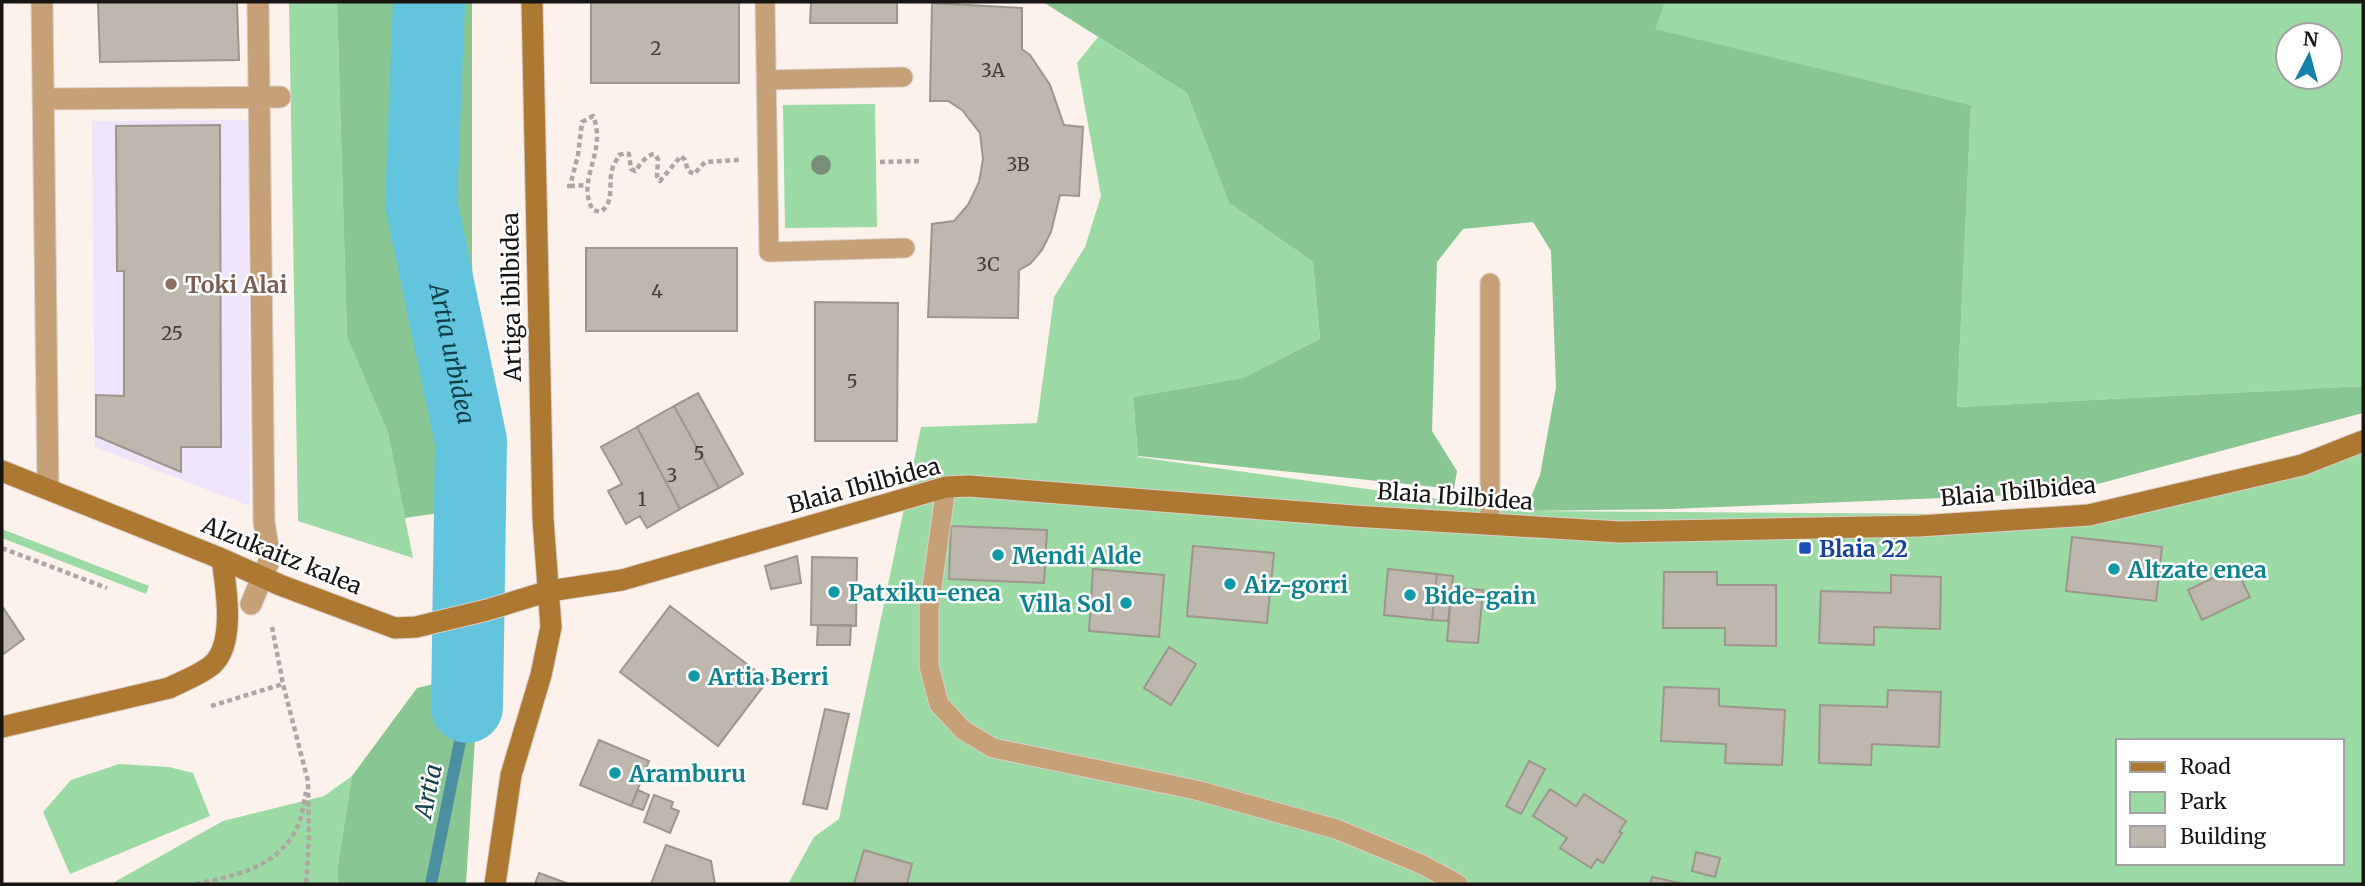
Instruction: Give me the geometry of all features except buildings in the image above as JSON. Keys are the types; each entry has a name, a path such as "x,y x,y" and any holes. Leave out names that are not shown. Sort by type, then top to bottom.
{"street":[{"path":"42,2 48,488"},
{"path":"251,604 270,559 264,522 269,97 258,2"},
{"name":"Artiga ibilbidea","path":"495,884 511,775 541,675 551,627 542,519 531,2"},
{"path":"43,99 269,97"},
{"name":"Blaia Ibilbidea","path":"549,592 622,580 946,487 969,486 1490,525 1620,532 1919,526 2089,515 2302,465 2363,441"},
{"name":"Alzukaitz kalea","path":"2,471 263,578 395,628 416,627 549,592"},
{"path":"2,727 169,688 192,678 214,663 225,641 228,605 222,559"}],"lane":[{"path":"765,2 769,252 905,248"},
{"path":"766,80 903,77"},
{"path":"1490,282 1490,525"},
{"path":"946,487 929,608 929,666 939,704 963,730 993,748 1196,790 1336,829 1421,864 1458,884"}],"path":[{"path":"570,186 578,155 582,122 593,116 598,128 597,154 587,185 593,210 600,212 610,202 612,169 619,155 629,154 631,169 635,171 654,154 658,159 657,176 660,181 681,156 688,171 694,174 705,162 718,160"},
{"path":"880,162 919,161"},
{"path":"561,187 587,185"},
{"path":"2,548 107,588"},
{"path":"270,615 283,684 308,781 309,838 306,884"},
{"path":"196,884 257,868 284,846 300,821 308,781"}],"shaded area":[{"name":"Toki Alai","path":"248,120 250,506 95,447 92,121"}],"green space":[{"path":"289,2 337,2 347,337 388,433 413,558 298,521"},
{"path":"337,2 472,2 472,261 479,507 405,518 388,433 347,337"},
{"path":"1043,2 1665,2 1655,29 1971,105 1957,407 2363,386 2363,413 2064,493 1671,509 1525,511 1540,475 1556,387 1551,251 1533,222 1463,229 1437,262 1432,431 1457,471 1454,489 1138,456 1133,397 1243,378 1320,339 1313,262 1229,203 1187,93"},
{"path":"1665,2 2363,2 2363,386 1957,407 1971,105 1654,29"},
{"path":"1098,37 1187,93 1229,203 1313,262 1320,339 1243,378 1133,397 1138,457 1525,511 2089,515 2363,441 2363,884 788,884 814,837 839,819 921,427 1037,423 1054,297 1085,247 1101,196 1077,63"},
{"path":"875,104 877,227 785,228 783,105"},
{"path":"2,529 149,586 146,594 2,538"},
{"path":"479,673 466,884 338,884 338,864 352,776 417,688"},
{"path":"119,764 169,767 193,773 210,816 70,874 43,812 71,780"},
{"path":"352,776 338,864 338,884 111,884 223,821 324,796"}],"waterway":[{"name":"Artia urbidea","path":"429,2 421,203 471,441 467,707"},
{"name":"Artia","path":"431,884 467,707"}],"place":[{"name":"Toki Alai","path":"171,284"},
{"name":"Blaia 22","path":"1805,548"},
{"name":"Mendi Alde","path":"998,555"},
{"name":"Altzate enea","path":"2114,569"},
{"name":"Aiz-gorri","path":"1230,584"},
{"name":"Patxiku-enea","path":"834,592"},
{"name":"Bide-gain","path":"1410,595"},
{"name":"Villa Sol","path":"1126,603"},
{"name":"Artia Berri","path":"694,676"},
{"name":"Aramburu","path":"615,773"}]}
